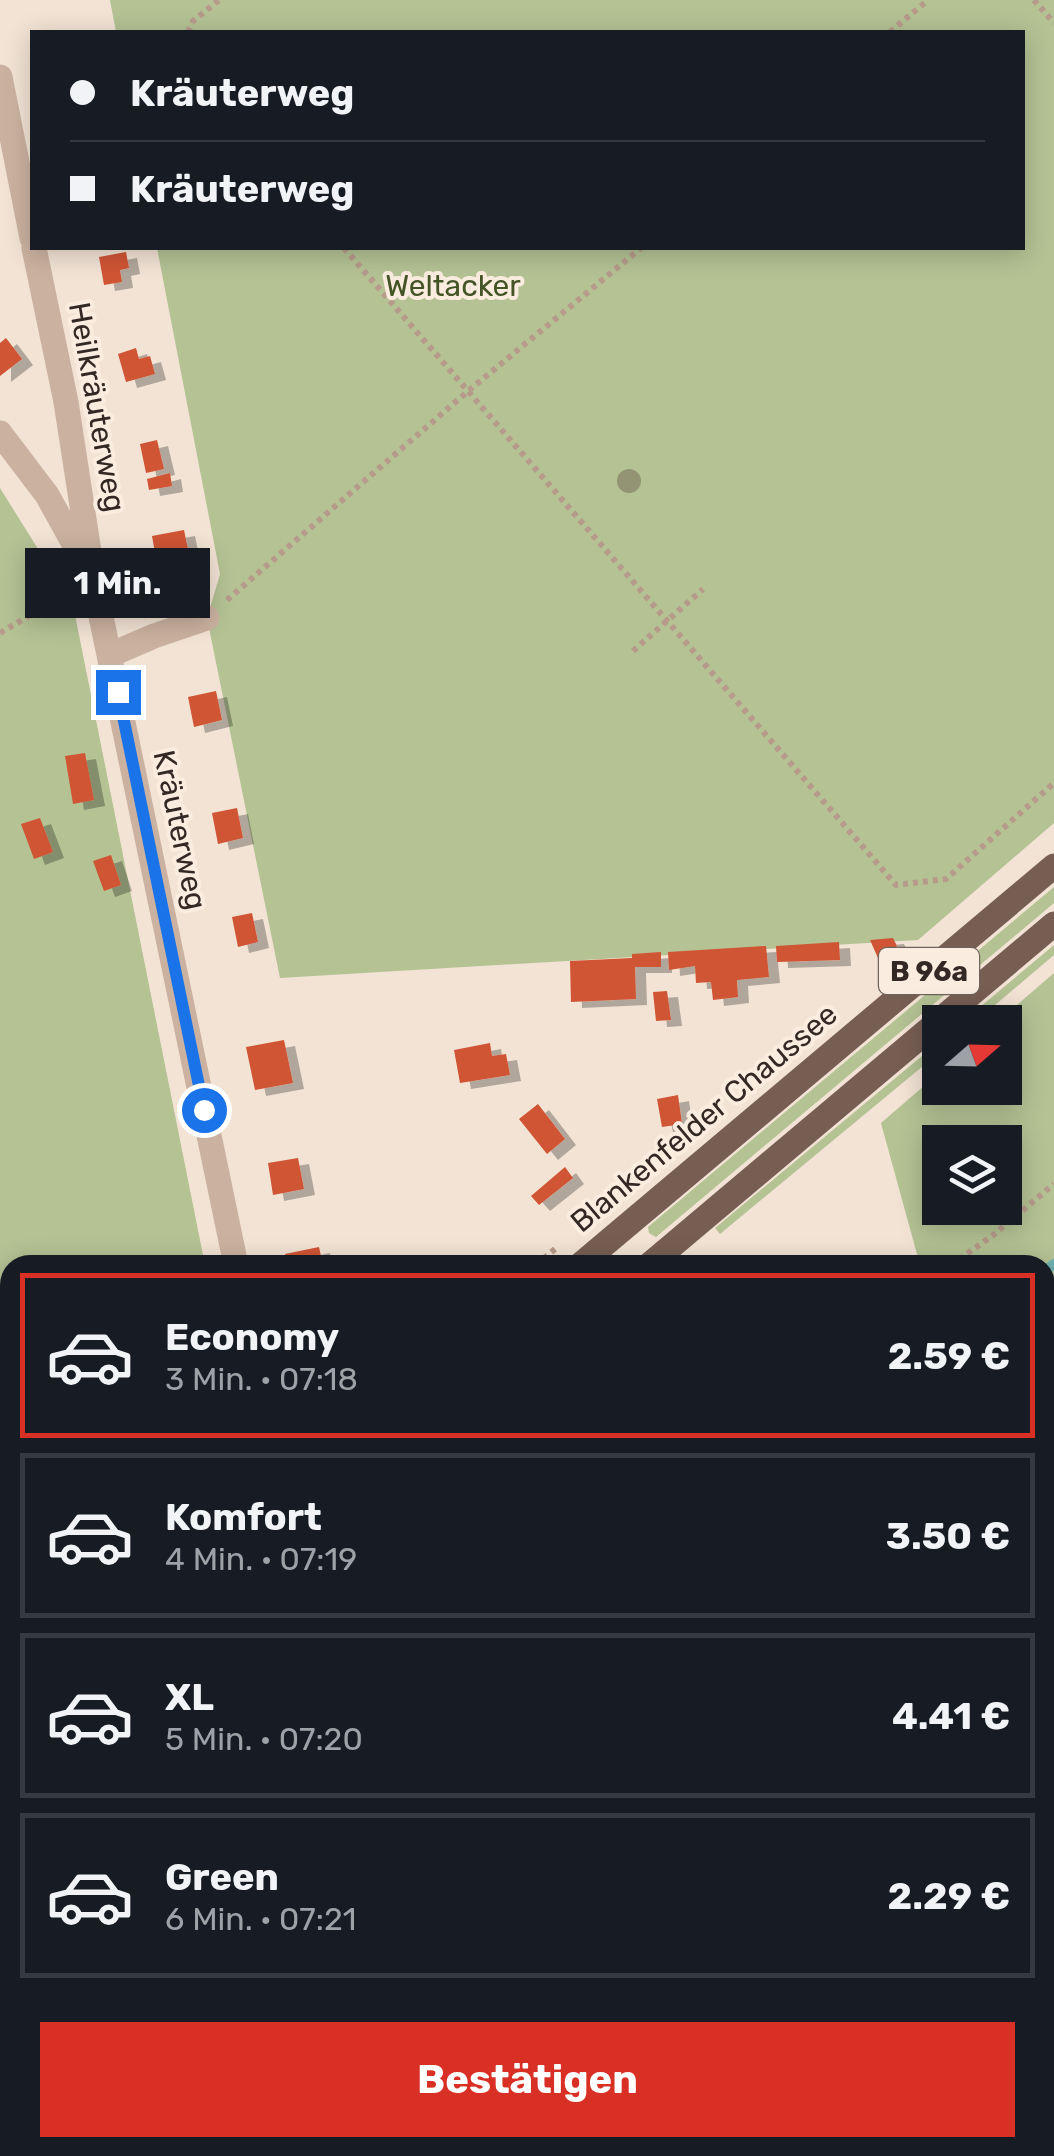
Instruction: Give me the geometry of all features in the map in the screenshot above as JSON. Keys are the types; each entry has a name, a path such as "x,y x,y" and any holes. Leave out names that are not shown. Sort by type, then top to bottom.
{"main road":[{"name":"Blankenfelder Chaussee","path":"592,1255 1054,866"},
{"name":"B 96a","path":"661,1255 1054,924"}],"lane":[{"path":"0,77 30,228"},
{"name":"Heilkräuterweg","path":"34,250 66,402 93,578"},
{"name":"Kräuterweg","path":"0,433 46,495 93,578 234,1255"},
{"path":"110,655 207,618"}],"path":[{"path":"189,30 219,0"},
{"path":"892,30 928,0"},
{"path":"1034,0 1054,23"},
{"path":"346,250 896,885 946,879 1054,783"},
{"path":"207,618 467,392 639,250"},
{"path":"0,633 93,578"},
{"path":"633,651 703,589"},
{"path":"965,1255 1054,1184"}],"green space":[{"name":"Weltacker","path":"110,0 1054,0 1054,823 918,940 280,978 207,618 220,574 157,250 1025,250 1025,30 116,30"},
{"path":"0,488 73,605 203,1255 0,1255"},
{"path":"1054,887 1054,903 932,1005 922,1005 922,1014 656,1237 648,1227"},
{"path":"1054,945 1054,955 995,1005 982,1005"},
{"path":"1054,973 1054,1255 917,1255 881,1123 922,1088 922,1105 1022,1105 1022,1005 1017,1005"},
{"path":"922,1056 922,1067 720,1234 715,1228"}],"building":[{"path":"126,252 129,268 120,270 122,282 104,285 99,257"},
{"path":"6,338 22,359 0,376 0,343"},
{"path":"136,348 139,359 150,356 155,374 126,382 118,354"},
{"path":"157,440 164,469 146,473 140,444"},
{"path":"170,473 172,486 149,490 147,479"},
{"path":"184,530 191,564 158,570 152,536"},
{"path":"216,691 222,720 194,727 188,697"},
{"path":"85,753 94,800 73,804 65,756"},
{"path":"237,808 243,838 218,844 212,813"},
{"path":"40,818 53,852 34,859 21,824"},
{"path":"111,855 121,885 104,891 93,861"},
{"path":"252,913 258,942 238,947 232,917"},
{"path":"893,938 897,946 878,958 870,940"},
{"path":"839,942 840,960 777,962 776,946"},
{"path":"766,946 769,977 737,980 738,997 713,1000 711,982 696,983 695,966 669,970 668,952"},
{"path":"661,952 661,967 635,967 636,999 571,1002 570,961 632,958 632,954"},
{"path":"667,991 671,1020 656,1021 653,992"},
{"path":"284,1040 293,1083 255,1090 246,1047"},
{"path":"490,1043 492,1056 506,1054 510,1075 460,1083 454,1050"},
{"path":"678,1095 682,1124 662,1127 657,1099"},
{"path":"538,1104 565,1139 547,1154 519,1119"},
{"path":"298,1158 304,1189 273,1195 268,1163"},
{"path":"565,1167 573,1178 539,1205 531,1196"},
{"path":"319,1247 321,1255 285,1255"}],"route":[{"path":"118,692 204,1110"}]}
